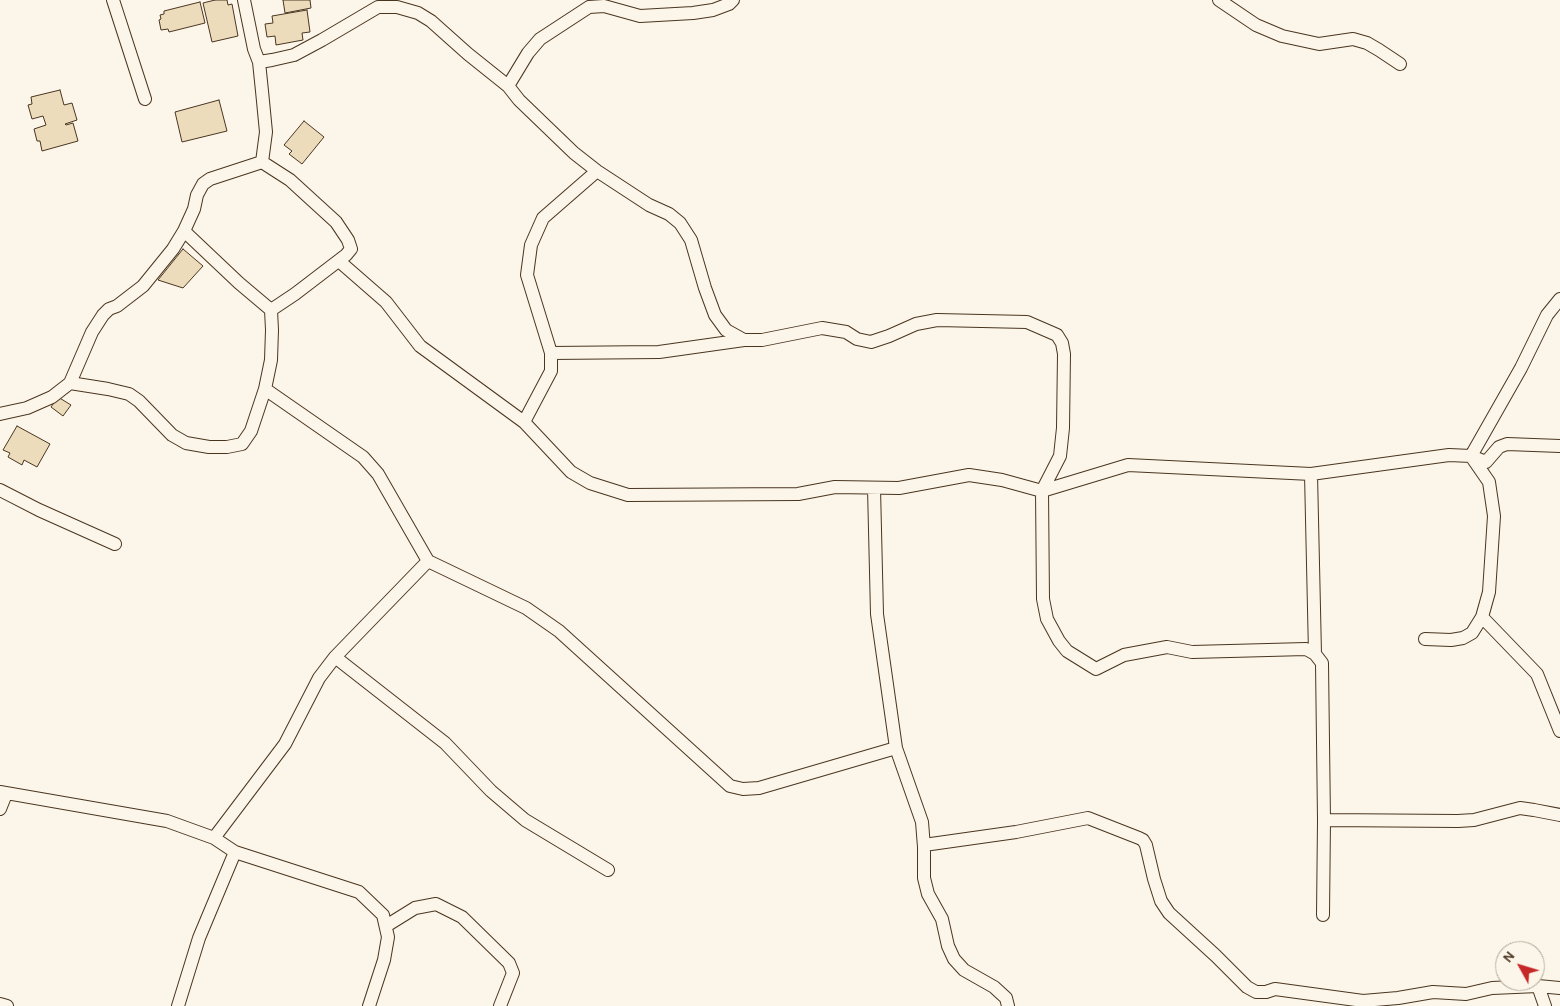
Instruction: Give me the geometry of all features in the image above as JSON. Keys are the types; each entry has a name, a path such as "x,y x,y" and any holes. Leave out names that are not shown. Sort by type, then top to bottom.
{"street":[{"path":"113,0 145,99"},
{"path":"244,0 254,49 259,62 266,132 262,162"},
{"path":"508,86 528,53 540,39 589,7 604,6 640,16 713,10 729,4 733,0"},
{"path":"1219,0 1256,25 1282,36 1319,44 1353,39 1380,50 1400,64"},
{"path":"259,62 294,55 378,7 397,7 418,13 431,21 508,86 519,100 574,153 597,171 649,205 669,214 680,223 691,240 715,315 726,330 744,340"},
{"path":"0,414 27,408 52,397 70,383 92,332 103,315 109,308 117,306 143,286 173,249 184,231 194,209 197,194 203,184 210,179 262,162"},
{"path":"262,162 290,180 336,222 348,240 351,249 339,261 271,310"},
{"path":"524,422 551,371 551,352 527,275 530,245 543,218 597,171"},
{"path":"70,383 129,394 172,435 186,443 209,447 227,447 242,444 251,431 265,390 271,360 271,310 239,283 184,231"},
{"path":"339,261 386,302 420,346 524,422 571,472 590,483 628,496 798,494 835,487 899,488 969,475 1002,480 1042,491 1128,465 1311,474 1449,455 1470,456 1486,462 1499,447 1507,444 1560,446"},
{"path":"1470,456 1521,368 1547,315 1560,299"},
{"path":"551,352 659,352 744,340 762,340 822,328 846,332 857,339 871,342 916,324 937,320 1027,322 1057,335 1062,343 1064,354 1063,428 1060,456 1042,491 1043,599 1047,619 1059,642 1067,651 1096,668 1124,655 1167,647 1192,652 1306,648 1315,654 1322,663 1323,915"},
{"path":"265,390 363,457 378,474 428,561 526,608 559,631 730,786 744,789 759,788 896,748"},
{"path":"1425,639 1451,640 1463,638 1472,633 1482,617 1489,592 1494,516 1489,482 1470,456"},
{"path":"1311,474 1315,654"},
{"path":"874,488 877,614 896,748 922,822 924,878 928,894 942,918 948,946 954,959 964,970 994,987 1006,998 1008,1006"},
{"path":"0,490 39,510 115,544"},
{"path":"214,838 286,744 319,678 335,657 428,561"},
{"path":"1482,617 1537,674 1560,731"},
{"path":"335,657 446,743 491,791 525,820 608,870"},
{"path":"0,809 3,793 167,820 214,838 236,852 359,892 383,915 388,937 372,1004"},
{"path":"1324,820 1458,821 1474,820 1520,808 1560,815"},
{"path":"924,845 1016,832 1088,818 1143,840 1161,901 1169,913 1247,987 1256,992 1266,992 1275,989 1363,1001 1433,992 1466,994 1495,988"},
{"path":"178,1006 199,938 236,852"},
{"path":"386,926 414,908 436,904 462,917 509,963 512,972 500,1006"},
{"path":"1545,987 1560,988"},
{"path":"1540,991 1545,1006"},
{"path":"0,1004 7,1006"}],"building":[{"path":"227,0 228,5 232,4 238,36 212,42 203,3"},
{"path":"283,0 310,0 311,8 285,13"},
{"path":"200,2 205,23 169,32 168,29 161,30 159,20 161,19 160,15 164,14 164,11"},
{"path":"307,10 310,32 302,33 303,40 276,45 275,36 267,37 265,24 273,23 272,16"},
{"path":"60,90 64,105 72,103 77,120 65,124 73,123 78,141 42,151 40,141 37,141 34,129 46,125 43,116 32,119 28,105 32,104 31,97"},
{"path":"219,100 227,131 182,142 175,112"},
{"path":"304,121 324,137 302,164 289,154 292,151 284,145"},
{"path":"183,249 203,266 183,288 158,280"},
{"path":"58,397 71,405 63,416 51,407"},
{"path":"17,426 50,444 37,467 24,460 22,465 8,457 10,453 3,450"}]}
